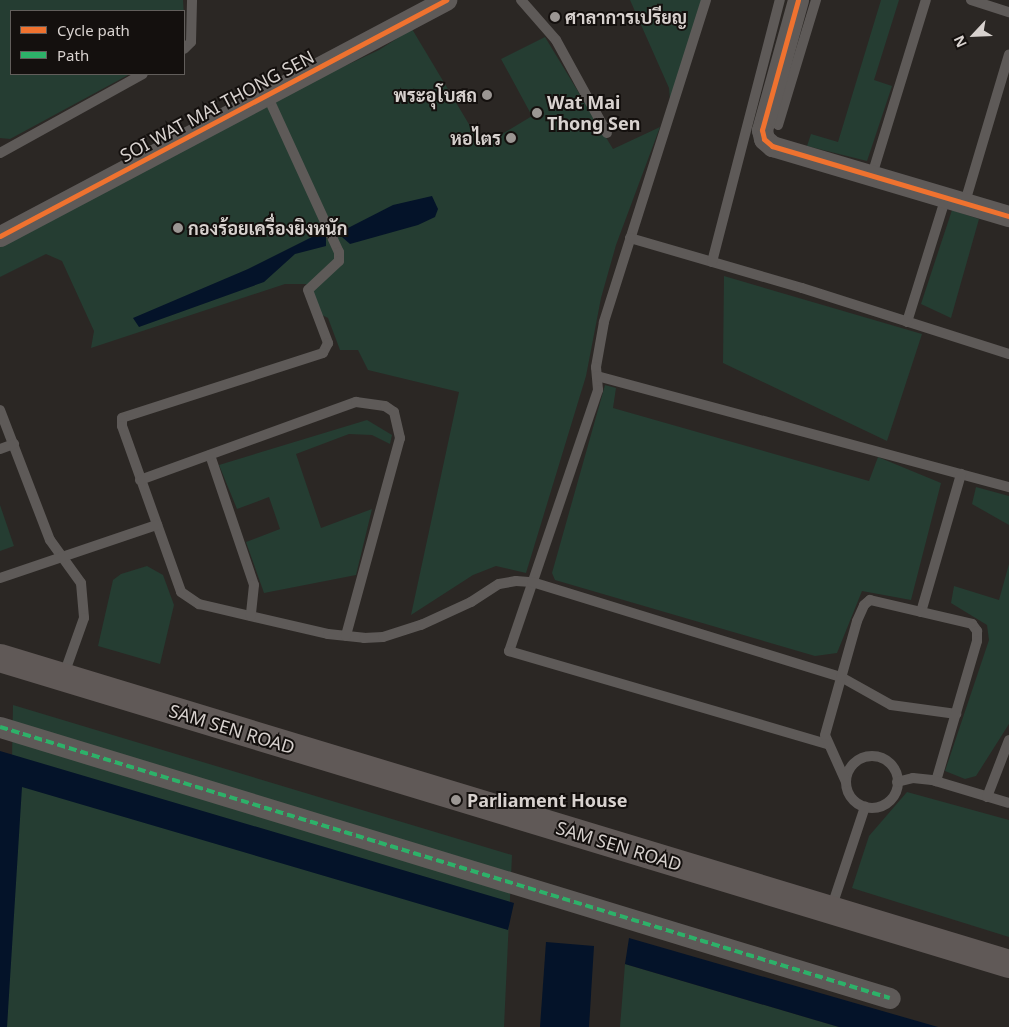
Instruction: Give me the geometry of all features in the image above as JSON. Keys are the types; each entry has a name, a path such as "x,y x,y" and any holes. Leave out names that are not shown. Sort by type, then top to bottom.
{"main road":[{"name":"SAM SEN ROAD","path":"0,658 1009,964"}],"street":[{"name":"SOI WAT MAI THONG SEN","path":"0,236 446,0"},
{"path":"798,0 762,130 764,139 772,146 1009,216"},
{"path":"0,727 890,998"}],"lane":[{"path":"185,49 191,42 192,0"},
{"path":"521,0 556,40 607,133"},
{"path":"706,0 604,322 597,376 598,390 509,651 828,744"},
{"path":"712,262 780,0"},
{"path":"778,125 816,0"},
{"path":"872,175 926,0"},
{"path":"971,0 1009,12"},
{"path":"907,322 1009,54"},
{"path":"0,153 141,75"},
{"path":"268,95 339,252 339,262 307,291 327,347 323,352 122,418 122,426 140,480 181,592 199,604 251,616 346,636 383,637 421,626 471,602 499,584 516,581 532,582 842,677 891,705 956,714"},
{"path":"630,238 1009,354"},
{"path":"597,376 1009,487"},
{"path":"140,480 356,402 386,406 394,412 400,438 346,636"},
{"path":"0,410 50,540 81,583 85,599 84,618 63,678"},
{"path":"0,449 14,444"},
{"path":"210,455 254,585 251,616"},
{"path":"921,612 961,474"},
{"path":"0,578 157,526"},
{"path":"846,782 847,773 857,760 874,756 889,763 897,782 889,801 874,808 865,807 851,797 825,735 864,605 870,600 972,624 976,630 977,642 936,781"},
{"path":"987,797 1009,740"},
{"path":"897,782 913,778 936,781 1009,803"},
{"path":"830,910 865,807"}],"green space":[{"path":"0,0 183,0 184,10 10,10 10,75 128,75 10,139 0,138"},
{"path":"630,0 703,0 670,100 669,88"},
{"path":"881,0 899,0 874,80 892,86 867,161 807,146 811,134 838,142"},
{"path":"412,29 482,146 532,116 501,59 545,37 613,149 660,127 616,245 601,298 586,376 526,573 496,566 473,575 411,615 459,392 368,370 358,350 340,350 328,318 318,313 306,284 285,284 91,348 94,331 62,261 46,254 0,277 0,247 302,86 379,50"},
{"path":"952,210 979,219 951,318 921,304"},
{"path":"724,276 922,334 887,441 723,363"},
{"path":"605,385 616,388 613,408 869,481 878,457 941,483 911,600 862,591 837,653 815,656 555,580 552,573"},
{"path":"367,420 392,435 390,444 372,435 349,434 296,454 321,528 372,509 356,575 264,593 246,542 280,529 269,497 237,509 219,465"},
{"path":"976,487 1009,496 1009,525 972,504"},
{"path":"0,505 14,546 0,551"},
{"path":"1009,564 1009,724 976,776 965,779 945,771 989,640 987,625 951,603 954,586 999,600"},
{"path":"147,566 163,575 174,605 160,664 98,646 113,580 121,574"},
{"path":"13,705 512,855 504,1027 7,1027"},
{"path":"907,792 1009,820 1009,937 852,888 869,836"},
{"path":"625,964 839,1027 620,1027"}],"water":[{"path":"432,196 438,209 435,217 418,225 350,244 342,237 348,228 393,205"},
{"path":"318,234 326,236 326,246 295,254 264,282 139,327 133,318 248,269"},
{"path":"0,751 514,903 508,930 22,787 7,1027 0,1027"},
{"path":"629,938 938,1027 839,1027 625,964"},
{"path":"546,942 594,946 589,1027 540,1027"}],"marked path":[{"path":"0,727 890,998"}],"cycle path":[{"path":"0,236 446,0"},
{"path":"798,0 762,130 764,139 772,146 1009,216"}],"place":[{"name":"ศาลาการเปรียญ","path":"555,17"},
{"name":"พระอุโบสถ","path":"487,95"},
{"name":"Wat Mai Thong Sen","path":"537,113"},
{"name":"หอไตร","path":"511,138"},
{"name":"กองร้อยเครื่องยิงหนัก","path":"178,228"},
{"name":"Parliament House","path":"456,800"}]}
